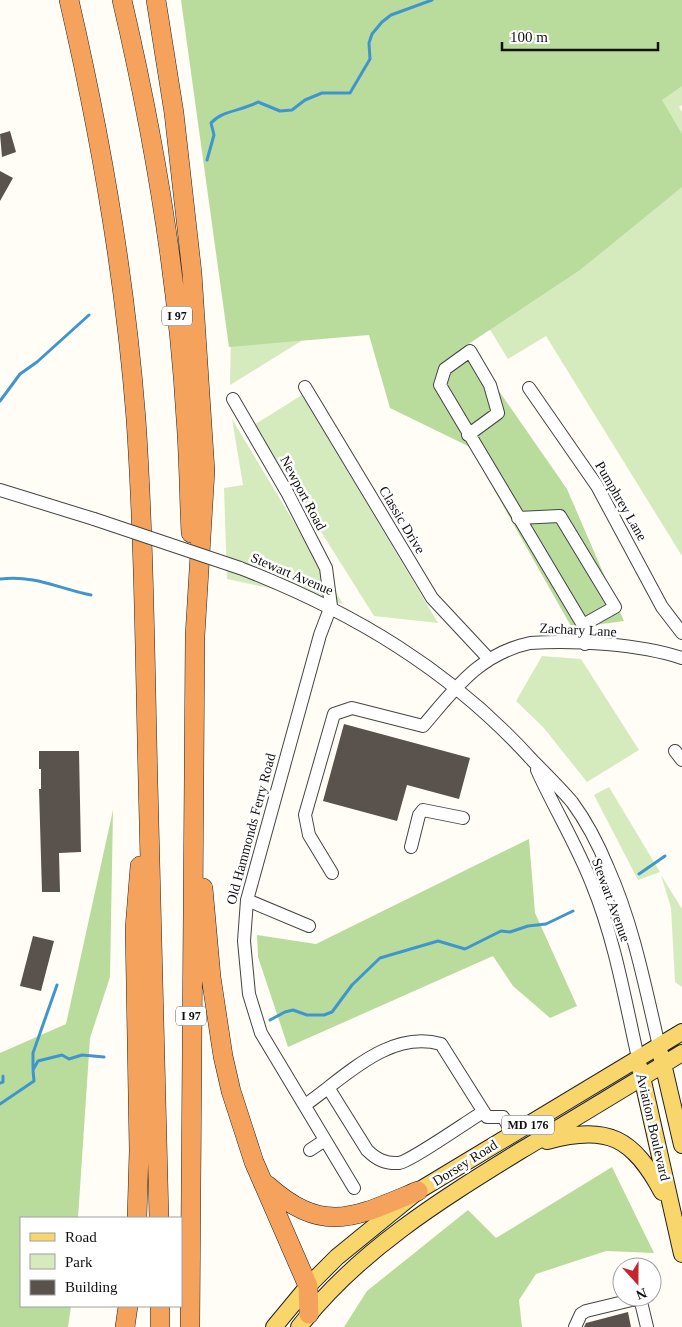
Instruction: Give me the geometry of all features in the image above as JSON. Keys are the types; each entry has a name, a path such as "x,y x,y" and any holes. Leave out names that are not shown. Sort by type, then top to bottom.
{"highway":[{"path":"69,0 108,191 128,341 136,420 148,765 159,1217"},
{"name":"I 97","path":"122,0 148,119 178,328 186,418 195,636 190,1264 192,1327"},
{"path":"156,0 183,187 197,335 205,471 195,636"},
{"path":"137,1217 139,1150 135,928 148,765"},
{"path":"194,768 210,977 222,1056 242,1130 308,1286 304,1321"},
{"path":"264,1182 285,1201 299,1209 331,1218 359,1215 418,1192"},
{"path":"125,1327 128,1307"},
{"path":"160,1307 160,1327"}],"main road":[{"name":"Dorsey Road","path":"274,1327 308,1286 368,1230 418,1192 682,1032"},
{"name":"Aviation Boulevard","path":"658,1046 682,1144"},
{"name":"Dorsey Road","path":"304,1321 352,1269 398,1230 528,1146 682,1053"},
{"name":"Aviation Boulevard","path":"638,1058 682,1254"},
{"path":"528,1146 583,1133 608,1137 621,1142 636,1152 647,1164 672,1211"}],"street":[{"path":"468,435 498,413 490,385 470,351 445,369 440,385 468,435 583,625 585,644"},
{"name":"Classic Drive","path":"305,387 432,598 488,658"},
{"name":"Pumphrey Lane","path":"529,388 596,486 662,607 682,633"},
{"name":"Newport Road","path":"233,399 288,494 326,568 331,606"},
{"name":"Stewart Avenue","path":"0,490 240,568 331,606 390,641 456,687 490,715 572,803 608,867 629,925 658,1046"},
{"path":"518,518 560,516 615,607 583,625"},
{"name":"Old Hammonds Ferry Road","path":"331,606 320,635 247,900 244,940 248,994 261,1033 354,1188"},
{"name":"Zachary Lane","path":"332,873 309,835 305,815 334,714 352,708 423,726 456,687 488,658 514,646 530,643 585,644 631,648 682,658"},
{"name":"Stewart Avenue","path":"532,759 588,875 600,907 615,956 638,1058"},
{"path":"412,847 419,814 423,810 463,818"},
{"path":"247,900 309,926"},
{"path":"305,1105 329,1089 345,1074 379,1052 396,1045 428,1040 441,1044 487,1117 503,1116 513,1134"},
{"path":"329,1089 368,1150 375,1158 384,1162 400,1163 414,1156 483,1112"},
{"path":"310,1150 325,1140"},
{"path":"575,1327 578,1319 586,1311 640,1298 647,1327"}],"green space":[{"path":"181,0 682,0 682,86 662,100 682,134 682,187 580,270 467,345 567,489 624,621 572,628 470,447 390,408 369,335 229,347"},
{"path":"682,0 682,105 679,107 682,112 682,556 546,336 508,359 443,253 230,385 236,63"},
{"path":"302,395 438,623 374,616 254,425"},
{"path":"232,419 343,604 227,579 224,488 243,485"},
{"path":"542,656 581,659 639,750 587,782 543,727 516,701"},
{"path":"609,787 660,872 638,880 594,795"},
{"path":"113,810 110,977 90,1038 78,1217 20,1217 20,1307 71,1307 68,1327 0,1327 0,1053 66,1024"},
{"path":"529,839 535,913 577,1006 550,1018 513,986 493,956 288,1047 258,957 257,935 316,944"},
{"path":"661,875 682,909 682,987 675,982 671,908"},
{"path":"612,1167 654,1253 606,1251 536,1274 519,1300 522,1327 344,1327 367,1291 468,1210 496,1238"}],"building":[{"path":"10,131 16,152 2,157 0,134"},
{"path":"0,171 13,178 0,201"},
{"path":"344,724 470,758 459,799 407,785 397,821 323,801"},
{"path":"39,751 79,751 81,852 59,853 60,892 42,892 39,789 41,789 41,769 39,769"},
{"path":"33,936 54,941 41,991 20,986"},
{"path":"628,1312 631,1327 584,1327 586,1323"}],"waterway":[{"path":"207,160 214,135 211,123 227,113 258,102 280,111 292,110 305,100 322,93 350,93 370,59 369,43 372,34 382,22 391,15 432,0"},
{"path":"0,401 20,374 37,362 89,315"},
{"path":"0,579 36,580 91,595"},
{"path":"639,874 665,856"},
{"path":"270,1020 293,1010 307,1015 324,1015 332,1012 352,985 380,958 438,941 465,949 501,931 510,932 528,926 546,924 573,911"},
{"path":"33,1068 33,1053 57,985"},
{"path":"0,1104 34,1081 33,1070 38,1061 62,1055 69,1059 82,1055 104,1057"},
{"path":"0,1083 3,1082 3,1076"}]}
